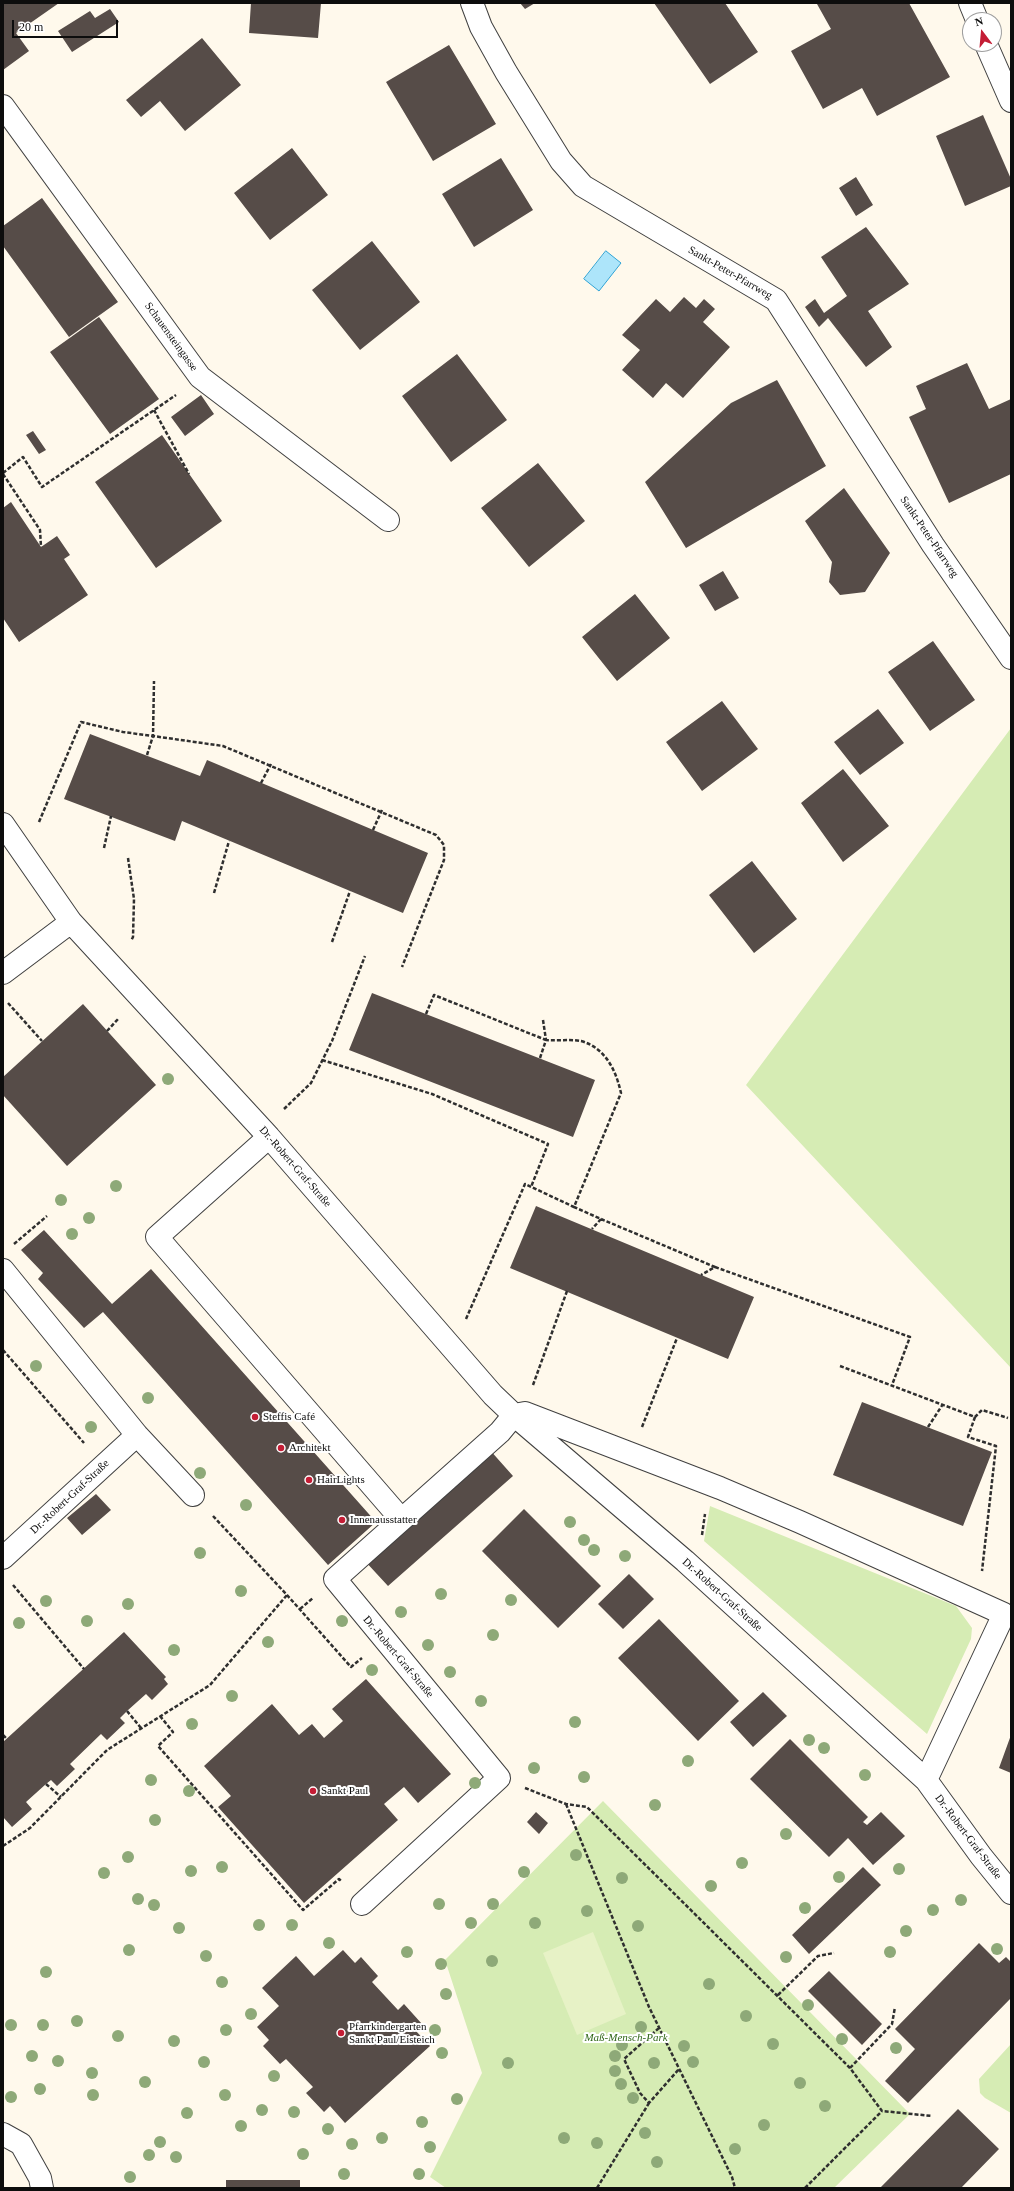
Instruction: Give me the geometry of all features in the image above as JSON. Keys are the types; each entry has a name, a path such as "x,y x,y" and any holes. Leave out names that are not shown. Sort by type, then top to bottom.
{"street":[{"name":"Sankt-Peter-Pfarrweg","path":"472,3 482,27 506,72 561,161 583,186 776,300 929,538 1011,658"},
{"path":"990,52 1011,101"},
{"name":"Schauensteingasse","path":"3,106 200,377 388,520"},
{"name":"Dr.-Robert-Graf-Straße","path":"3,824 71,922 269,1137 464,1362 519,1414 926,1780 981,1856 1011,1893"},
{"path":"3,973 71,922"},
{"path":"269,1137 157,1237 401,1519"},
{"path":"3,1270 137,1435 193,1495"},
{"name":"Dr.-Robert-Graf-Straße","path":"519,1414 720,1488 800,1522 1007,1615 926,1780"},
{"name":"Dr.-Robert-Graf-Straße","path":"499,1778 335,1579 519,1414"},
{"name":"Dr.-Robert-Graf-Straße","path":"3,1558 137,1435"},
{"path":"362,1904 499,1778"},
{"path":"3,2134 21,2144 40,2178 42,2188"}],"path":[{"path":"41,546 40,530 3,473 23,457 42,487 200,377"},
{"path":"154,410 189,474"},
{"path":"147,755 153,736 154,681"},
{"path":"39,824 81,722 123,732 223,746 271,764 436,834 444,845 444,860 402,967"},
{"path":"261,783 271,764"},
{"path":"373,830 382,810"},
{"path":"104,848 111,816"},
{"path":"214,893 229,841"},
{"path":"128,858 134,899 133,937 130,944"},
{"path":"332,942 350,892"},
{"path":"280,1112 311,1083 332,1041 365,956"},
{"path":"426,1014 434,995 546,1040 581,1041 599,1050 614,1068 621,1093 574,1207"},
{"path":"3,997 42,1041"},
{"path":"540,1058 546,1040 543,1020"},
{"path":"322,1060 432,1094 548,1144 531,1187"},
{"path":"465,1321 525,1184 574,1207 715,1267 910,1337 892,1385"},
{"path":"8,1248 47,1216"},
{"path":"592,1228 601,1218"},
{"path":"701,1275 715,1267"},
{"path":"519,1414 567,1291"},
{"path":"641,1429 678,1338"},
{"path":"3,1350 103,1466"},
{"path":"840,1366 975,1417"},
{"path":"928,1427 943,1404"},
{"path":"977,1602 996,1446 968,1437 975,1417 982,1410 1008,1418"},
{"path":"685,1562 701,1542 705,1512 720,1488"},
{"path":"193,1495 287,1595 350,1667"},
{"path":"8,1580 84,1669"},
{"path":"3,1846 30,1828 107,1750 210,1685 287,1595"},
{"path":"127,1711 141,1728"},
{"path":"160,1716 174,1732 158,1746 303,1910 339,1879 362,1904"},
{"path":"3,1735 7,1739"},
{"path":"499,1778 566,1804 587,1807 850,2068 882,2111 932,2116"},
{"path":"46,1784 61,1797"},
{"path":"566,1804 659,2028 732,2177 735,2188"},
{"path":"778,1995 818,1956 834,1953"},
{"path":"850,2068 892,2024 895,2007"},
{"path":"649,2103 640,2093 624,2059 659,2028"},
{"path":"597,2188 649,2103 679,2069"},
{"path":"805,2188 882,2111"}],"green space":[{"path":"1011,728 1011,1368 746,1085"},
{"path":"710,1506 956,1606 972,1628 971,1639 927,1734 704,1541"},
{"name":"Maß-Mensch-Park","path":"603,1801 910,2114 834,2188 446,2188 430,2177 482,2073 445,1960"},
{"path":"593,1932 626,2014 577,2035 543,1953"},
{"path":"1011,2044 1011,2113 985,2098 980,2093 979,2079"}],"water":[{"path":"606,251 621,263 599,291 584,279"}],"building":[{"path":"3,3 59,3 16,33 29,51 3,70"},
{"path":"251,3 321,3 318,38 249,33"},
{"path":"520,3 535,3 525,9"},
{"path":"654,3 725,3 758,52 710,84"},
{"path":"909,3 950,77 877,116 862,88 823,109 791,51 831,29 817,4"},
{"path":"110,9 119,22 72,52 58,31 90,11 95,18"},
{"path":"202,38 241,85 185,131 160,101 141,117 126,100"},
{"path":"449,45 496,124 433,161 386,82"},
{"path":"983,115 1011,179 1011,186 965,206 936,136"},
{"path":"292,148 328,195 270,240 234,193"},
{"path":"501,158 533,210 474,247 442,194"},
{"path":"856,177 873,205 856,216 839,188"},
{"path":"42,198 118,302 69,337 3,246 3,226"},
{"path":"866,227 909,284 868,311 892,347 866,367 828,318 819,327 805,307 815,299 824,313 847,296 821,257"},
{"path":"372,241 420,302 360,350 312,290"},
{"path":"684,297 696,308 704,299 715,309 703,322 730,347 683,398 666,383 653,398 622,370 640,350 622,335 656,299 670,312"},
{"path":"99,317 159,399 110,434 50,352"},
{"path":"457,354 507,420 451,462 402,396"},
{"path":"967,363 989,409 1011,399 1011,474 949,503 909,417 926,409 916,386"},
{"path":"777,380 826,466 686,548 645,482 731,403"},
{"path":"201,395 214,414 185,436 171,417"},
{"path":"33,431 46,450 39,454 26,435"},
{"path":"162,435 222,521 156,568 95,482"},
{"path":"538,463 585,521 529,567 481,508"},
{"path":"844,488 890,553 865,592 840,595 829,582 832,562 805,521"},
{"path":"11,502 41,547 57,536 70,555 64,559 88,595 19,642 3,618 3,508"},
{"path":"723,571 739,598 715,611 699,585"},
{"path":"635,594 670,638 617,681 582,637"},
{"path":"933,641 975,700 930,731 888,672"},
{"path":"722,701 758,749 702,791 666,742"},
{"path":"878,709 904,743 860,775 834,742"},
{"path":"90,734 200,776 207,760 428,853 403,913 182,821 175,841 64,799"},
{"path":"843,769 889,826 843,862 801,803"},
{"path":"752,861 797,919 754,953 709,895"},
{"path":"372,993 595,1080 573,1137 349,1050"},
{"path":"83,1004 156,1085 67,1166 3,1095 3,1077"},
{"path":"536,1206 754,1297 728,1359 510,1268"},
{"path":"44,1230 112,1304 151,1269 376,1522 328,1565 103,1312 84,1328 38,1279 43,1273 21,1250"},
{"path":"862,1402 992,1452 963,1526 833,1475"},
{"path":"489,1449 513,1476 388,1586 364,1560"},
{"path":"96,1494 111,1510 82,1535 67,1518"},
{"path":"524,1509 601,1586 558,1628 482,1551"},
{"path":"629,1574 654,1599 623,1629 598,1604"},
{"path":"659,1619 739,1701 698,1741 618,1658"},
{"path":"124,1632 166,1677 164,1679 168,1684 152,1700 146,1694 127,1711 120,1718 125,1723 107,1740 101,1734 70,1764 75,1769 57,1786 51,1780 26,1802 32,1809 12,1827 3,1817 3,1742"},
{"name":"Sankt Paul","path":"366,1679 451,1774 418,1803 404,1787 384,1804 398,1820 304,1903 218,1807 231,1796 204,1766 272,1704 299,1735 312,1724 324,1738 343,1721 332,1709"},
{"path":"763,1692 787,1716 753,1747 730,1722"},
{"path":"1011,1735 1011,1773 999,1768"},
{"path":"790,1739 868,1817 863,1822 867,1825 881,1812 905,1836 873,1865 848,1838 829,1857 750,1779"},
{"path":"536,1812 548,1823 539,1834 527,1822"},
{"path":"863,1867 881,1885 809,1954 792,1935"},
{"path":"979,1943 999,1963 1006,1957 1011,1962 1011,1998 908,2103 885,2081 915,2049 895,2029"},
{"name":"Pfarrkindergarten Sankt Paul/Eisteich","path":"343,1950 355,1963 361,1957 378,1976 372,1982 398,2010 404,2004 422,2024 415,2030 430,2046 345,2123 330,2106 324,2112 306,2093 313,2087 286,2059 280,2064 263,2046 269,2040 257,2027 279,2006 262,1988 296,1956 314,1976"},
{"path":"829,1971 882,2024 862,2045 808,1991"},
{"path":"958,2109 999,2149 961,2188 880,2188"},
{"path":"226,2180 300,2180 300,2188 226,2188"}],"place":[{"name":"Steffis Café","path":"255,1417"},
{"name":"Architekt","path":"281,1448"},
{"name":"HairLights","path":"309,1480"},
{"name":"Innenausstatter","path":"342,1520"},
{"name":"Sankt Paul","path":"313,1791"},
{"name":"Pfarrkindergarten Sankt Paul/Eisteich","path":"341,2033"}]}
